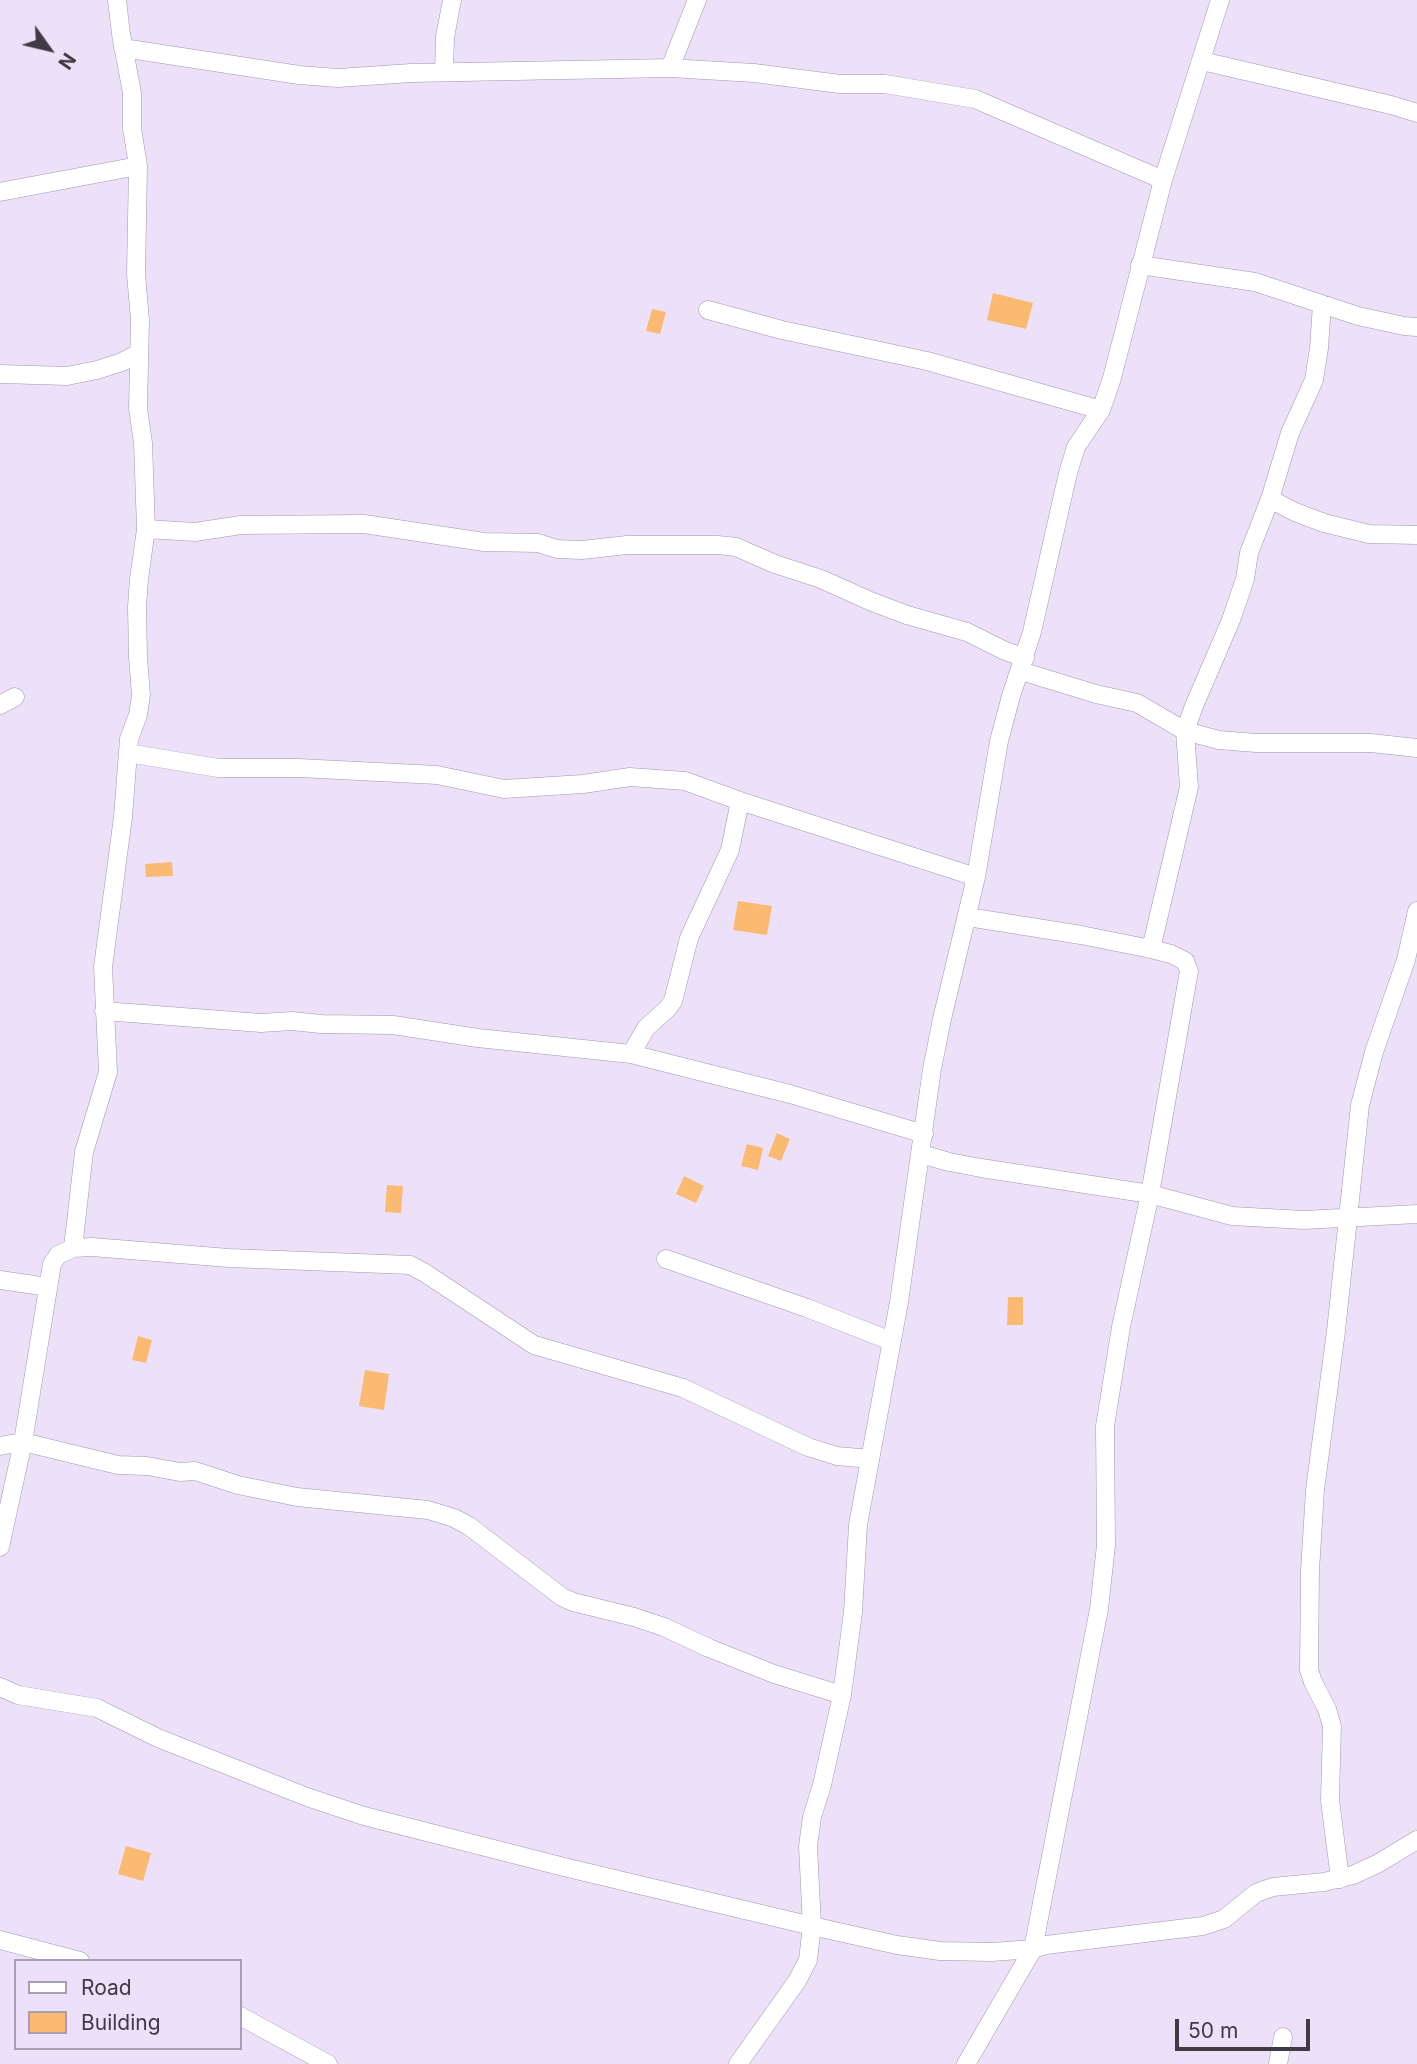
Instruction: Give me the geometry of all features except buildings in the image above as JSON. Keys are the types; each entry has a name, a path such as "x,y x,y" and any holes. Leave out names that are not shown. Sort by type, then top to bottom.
{"street":[{"path":"74,1248 84,1152 108,1072 103,967 123,817 129,740 138,715 141,695 137,607 146,530 144,443 138,408 138,166 132,128 132,93 117,0"},
{"path":"444,72 445,37 452,0"},
{"path":"670,68 697,0"},
{"path":"738,2064 797,1981 808,1960 812,1926 808,1846 812,1817 842,1695 853,1612 858,1525 899,1302 932,1069 968,917 999,741 1023,664 1068,473 1076,447 1101,410 1112,378 1163,180 1202,61 1216,2"},
{"path":"124,48 299,75 338,78 444,72 670,68 754,73 840,84 885,84 965,96 1163,180"},
{"path":"1202,61 1417,113"},
{"path":"0,192 138,166"},
{"path":"1140,265 1255,282 1358,316 1404,327 1417,327"},
{"path":"1151,949 1189,787 1185,731 1231,620 1245,579 1249,553 1270,499 1290,433 1314,380 1322,304"},
{"path":"708,310 782,330 927,361 1101,410"},
{"path":"0,373 67,376 97,370 139,353"},
{"path":"1270,499 1315,520 1369,534 1417,535"},
{"path":"146,530 195,532 241,525 364,524 484,542 538,543 557,549 582,550 626,545 736,547 775,565 821,579 896,611 967,632 1023,664 1096,695 1137,703 1185,731 1219,740 1244,742 1371,744 1417,748"},
{"path":"128,753 218,768 299,768 438,775 504,789 583,784 630,777 685,781 976,877"},
{"path":"631,1055 646,1028 673,1001 689,938 730,850 740,801"},
{"path":"1340,1879 1329,1800 1332,1726 1309,1671 1310,1571 1315,1490 1336,1331 1360,1105 1374,1052 1406,960 1417,911"},
{"path":"966,2064 1032,1949 1099,1609 1106,1545 1105,1426 1121,1327 1150,1194 1189,971 1185,961 1151,949 968,917"},
{"path":"104,1011 261,1023 292,1021 406,1026 478,1038 631,1055 790,1094 924,1134"},
{"path":"921,1154 981,1168 1150,1194 1232,1216 1304,1220 1417,1214"},
{"path":"0,1548 23,1442 52,1264 58,1255 74,1248 92,1247 229,1258 410,1265 534,1345 683,1388 808,1447 837,1456 870,1459"},
{"path":"666,1259 807,1308 891,1341"},
{"path":"0,1280 48,1287"},
{"path":"0,1446 23,1442 118,1465 147,1466 180,1472 195,1471 238,1485 298,1497 428,1510 469,1526 562,1597 573,1602 634,1616 774,1674 842,1695"},
{"path":"0,1687 18,1695 97,1708 158,1738 307,1797 364,1816 812,1926 897,1945 940,1951 992,1952 1032,1949 1045,1945 1203,1926 1224,1919 1256,1893 1273,1887 1324,1882 1353,1875 1417,1840"},
{"path":"0,1940 71,1959"},
{"path":"242,2017 328,2064"},
{"path":"1278,2064 1283,2037"}]}
